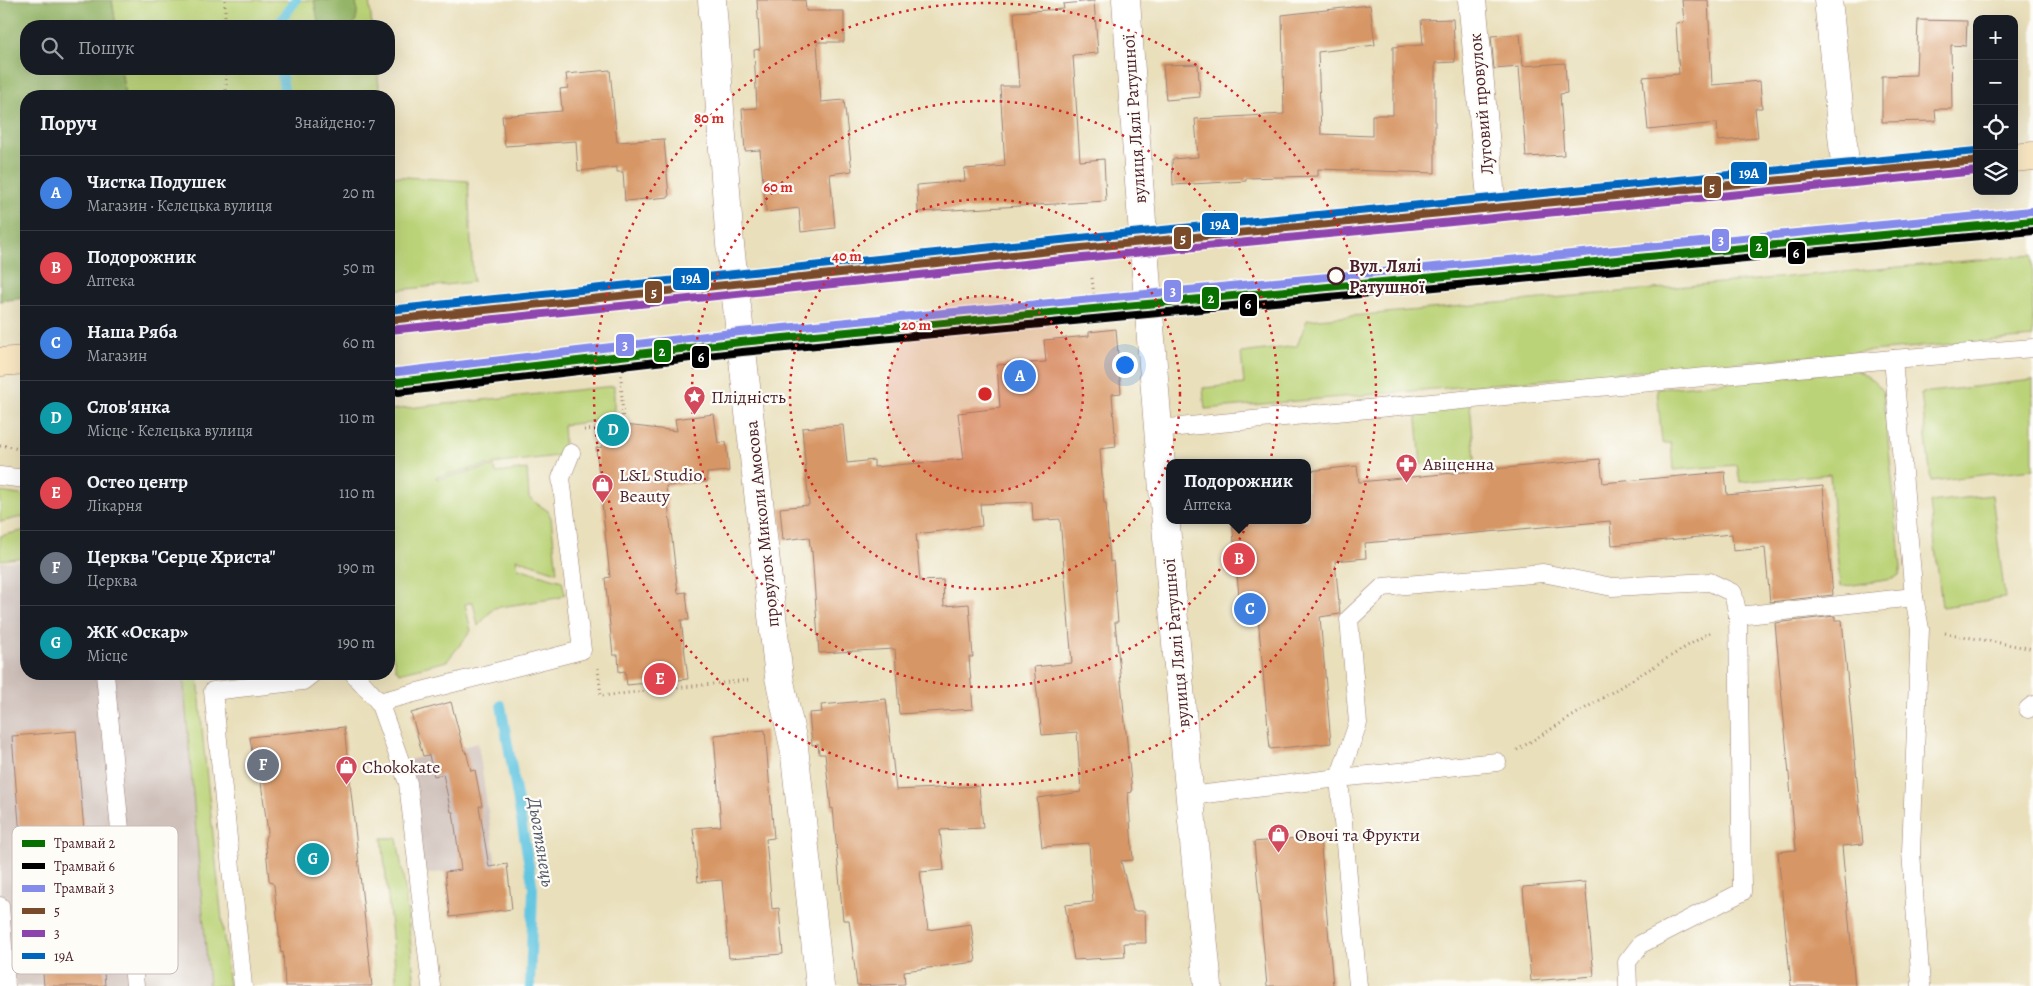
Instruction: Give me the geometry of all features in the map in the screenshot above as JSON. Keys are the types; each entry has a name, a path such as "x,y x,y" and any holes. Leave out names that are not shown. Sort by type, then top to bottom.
{"main road":[{"path":"2018,158 2033,156"},
{"path":"395,319 1143,242 1973,161"},
{"path":"0,362 20,360"}],"street":[{"name":"провулок Миколи Амосова","path":"712,0 734,283 779,677 794,747 820,986"},
{"name":"вулиця Лялі Ратушної","path":"1126,0 1166,524"},
{"name":"Луговий провулок","path":"1472,0 1492,208"},
{"path":"1828,0 1846,173"},
{"name":"вулиця Лялі Ратушної","path":"1166,524 1189,796 1208,986"}],"lane":[{"path":"1158,429 1892,359 2033,348"},
{"path":"1892,359 1914,597 1920,629 1911,852 1921,986"},
{"path":"379,702 582,650 561,478 571,453"},
{"path":"0,476 20,478"},
{"path":"1358,986 1339,778 1358,723 1349,619 1383,587 1543,573 1612,588 1710,582 1733,593 1738,616 1742,892 1641,944 1627,962 1628,986"},
{"path":"1738,616 1914,597"},
{"path":"106,680 120,826"},
{"path":"243,986 214,691 304,682 306,680"},
{"path":"359,680 379,702 408,782 431,986"},
{"path":"1189,796 1497,762"},
{"path":"0,906 6,986"}],"path":[{"path":"225,0 225,20"},
{"path":"226,75 226,90"},
{"path":"1092,278 1097,323"},
{"path":"578,430 623,427 621,375"},
{"path":"0,446 8,446 20,450"},
{"path":"1497,762 1738,616"},
{"path":"1920,629 2033,649"},
{"path":"622,693 779,677"}],"shaded area":[{"path":"20,561 20,680 184,680 209,986 0,986 0,562"},
{"path":"478,743 496,866 419,875 401,762"}],"green space":[{"path":"0,0 112,0 115,20 20,20 20,75 122,75 124,90 20,90 20,299 0,301"},
{"path":"112,0 369,0 371,20 115,20"},
{"path":"314,0 356,0 356,20 318,20"},
{"path":"122,75 378,75 379,90 124,90"},
{"path":"395,176 468,181 473,282 395,290"},
{"path":"2033,255 2033,337 1205,409 1203,388 1244,384 1241,353 1297,346 1307,320"},
{"path":"1853,370 1870,378 1883,391 1901,567 1899,575 1893,579 1840,587 1830,474 1740,482 1737,465 1673,470 1671,443 1662,443 1657,389"},
{"path":"2033,380 2033,469 1931,481 1921,393"},
{"path":"614,386 614,419 563,425 565,455 492,464 436,477 437,479 494,466 496,473 527,469 529,498 548,511 551,518 557,572 516,559 518,568 562,581 565,594 558,598 494,608 478,626 473,602 465,604 471,631 447,661 399,673 395,665 395,409"},
{"path":"1470,404 1476,469 1434,473 1433,463 1421,464 1416,409"},
{"path":"0,492 20,495 20,517 0,522"},
{"path":"1992,495 2005,598 1942,607 1930,502"},
{"path":"20,531 20,558 0,560 0,536"},
{"path":"184,680 198,680 229,986 209,986"},
{"path":"382,838 397,838 405,889 415,986 397,986"}],"building":[{"path":"757,0 805,0 806,11 844,11 844,42 817,42 821,102 844,100 852,171 830,174 835,228 801,232 799,208 766,212 760,150 745,151 742,109 757,108 754,50 760,49"},
{"path":"1682,0 1708,0 1712,85 1760,81 1762,108 1755,108 1758,138 1718,141 1717,123 1648,130 1643,77 1679,74 1676,23 1684,22"},
{"path":"1094,1 1098,53 1073,55 1080,161 1104,159 1106,201 918,212 917,185 965,181 964,169 1005,166 1000,86 1019,86 1014,12 1064,9 1063,4"},
{"path":"1370,5 1375,45 1318,52 1321,134 1372,136 1372,115 1393,115 1393,47 1423,45 1421,20 1453,19 1455,62 1435,63 1435,173 1318,169 1318,176 1246,178 1246,181 1173,185 1172,159 1198,157 1195,119 1284,114 1282,15"},
{"path":"1918,20 1967,21 1966,46 1951,45 1952,109 1935,109 1936,121 1882,122 1882,76 1916,75"},
{"path":"1520,34 1523,66 1565,63 1567,93 1560,94 1564,155 1526,157 1519,67 1494,69 1491,36"},
{"path":"1198,64 1200,97 1166,100 1163,65"},
{"path":"610,70 617,142 664,139 669,197 625,201 623,172 617,172 617,167 578,171 576,141 505,146 502,116 562,111 560,89 568,88 566,74"},
{"path":"1116,329 1121,393 1112,394 1116,447 1100,449 1110,562 1113,561 1118,622 1115,622 1132,792 1128,793 1133,860 1121,861 1133,911 1145,911 1146,943 1124,943 1125,957 1074,960 1065,905 1093,902 1089,843 1042,847 1037,798 1081,792 1077,732 1042,735 1034,667 1072,663 1060,519 1033,521 1032,502 980,504 982,526 916,534 920,581 943,580 944,606 969,604 973,657 969,657 973,709 899,714 895,649 819,653 812,551 809,537 783,540 780,508 809,505 802,428 843,425 847,463 874,460 874,467 964,459 958,413 1000,408 997,365 1046,362 1044,340 1089,336 1089,332"},
{"path":"714,414 718,443 726,442 729,471 707,473 707,482 666,486 678,593 686,592 689,620 681,620 688,679 627,685 625,671 619,672 618,655 613,655 605,578 610,577 596,448 602,447 601,432 625,429 625,425 677,431 675,419"},
{"path":"1600,459 1603,483 1725,472 1727,495 1823,486 1833,595 1770,602 1765,548 1733,551 1732,534 1612,545 1610,521 1365,543 1366,558 1335,561 1340,614 1320,617 1331,743 1270,749 1258,617 1241,618 1232,524 1311,524 1311,471 1357,466 1359,482"},
{"path":"1835,616 1835,620 1842,620 1863,844 1842,846 1855,986 1791,986 1778,852 1796,850 1775,623"},
{"path":"886,699 896,790 979,786 983,828 940,830 944,870 920,872 928,930 971,924 976,962 904,971 905,984 857,986 849,920 843,920 833,808 831,809 825,754 819,754 818,744 812,745 809,713 822,712 821,705"},
{"path":"451,702 471,771 475,770 482,806 479,806 489,867 507,864 512,909 450,917 445,872 461,870 453,812 451,812 443,774 434,776 429,755 423,756 411,713"},
{"path":"344,727 372,986 285,986 283,952 281,953 274,885 269,880 265,838 268,832 260,776 255,777 250,737"},
{"path":"765,730 774,838 766,839 772,909 779,908 783,954 729,958 722,880 698,882 693,828 721,826 714,735"},
{"path":"76,731 84,826 19,826 12,736"},
{"path":"1320,836 1333,986 1267,986 1254,842"},
{"path":"1585,882 1594,976 1531,981 1523,887"},
{"path":"43,974 104,974 105,986 44,986"}],"waterway":[{"name":"Дьогтянець","path":"281,20 296,0"},
{"name":"Дьогтянець","path":"282,75 284,90"},
{"name":"Дьогтянець","path":"501,705 533,888 530,986"}],"tram line":[{"name":"3","path":"395,372 740,332 2032,211"},
{"name":"2","path":"395,382 741,342 2033,221"},
{"name":"6","path":"395,392 742,352 2033,231"}],"transit line":[{"name":"19А","path":"395,309 1070,239 1973,151"},
{"name":"5","path":"395,319 1071,249 1973,161"},
{"name":"3","path":"395,329 1072,259 1973,171"}],"place":[{"name":"Вул. Лялі Ратушної","path":"1336,276"},
{"name":"Чистка Подушек","path":"1020,376"},
{"name":"Плідність","path":"695,416"},
{"name":"Слов'янка","path":"613,430"},
{"name":"Авіценна","path":"1407,483"},
{"name":"L&L Studio Beauty","path":"603,504"},
{"name":"Подорожник","path":"1239,559"},
{"name":"Наша Ряба","path":"1250,609"},
{"name":"Остео центр","path":"660,679"},
{"name":"Церква \"Серце Христа\"","path":"263,765"},
{"name":"Chokokate","path":"346,786"},
{"name":"Овочі та Фрукти","path":"1279,854"},
{"name":"ЖК «Оскар»","path":"313,859"}]}
